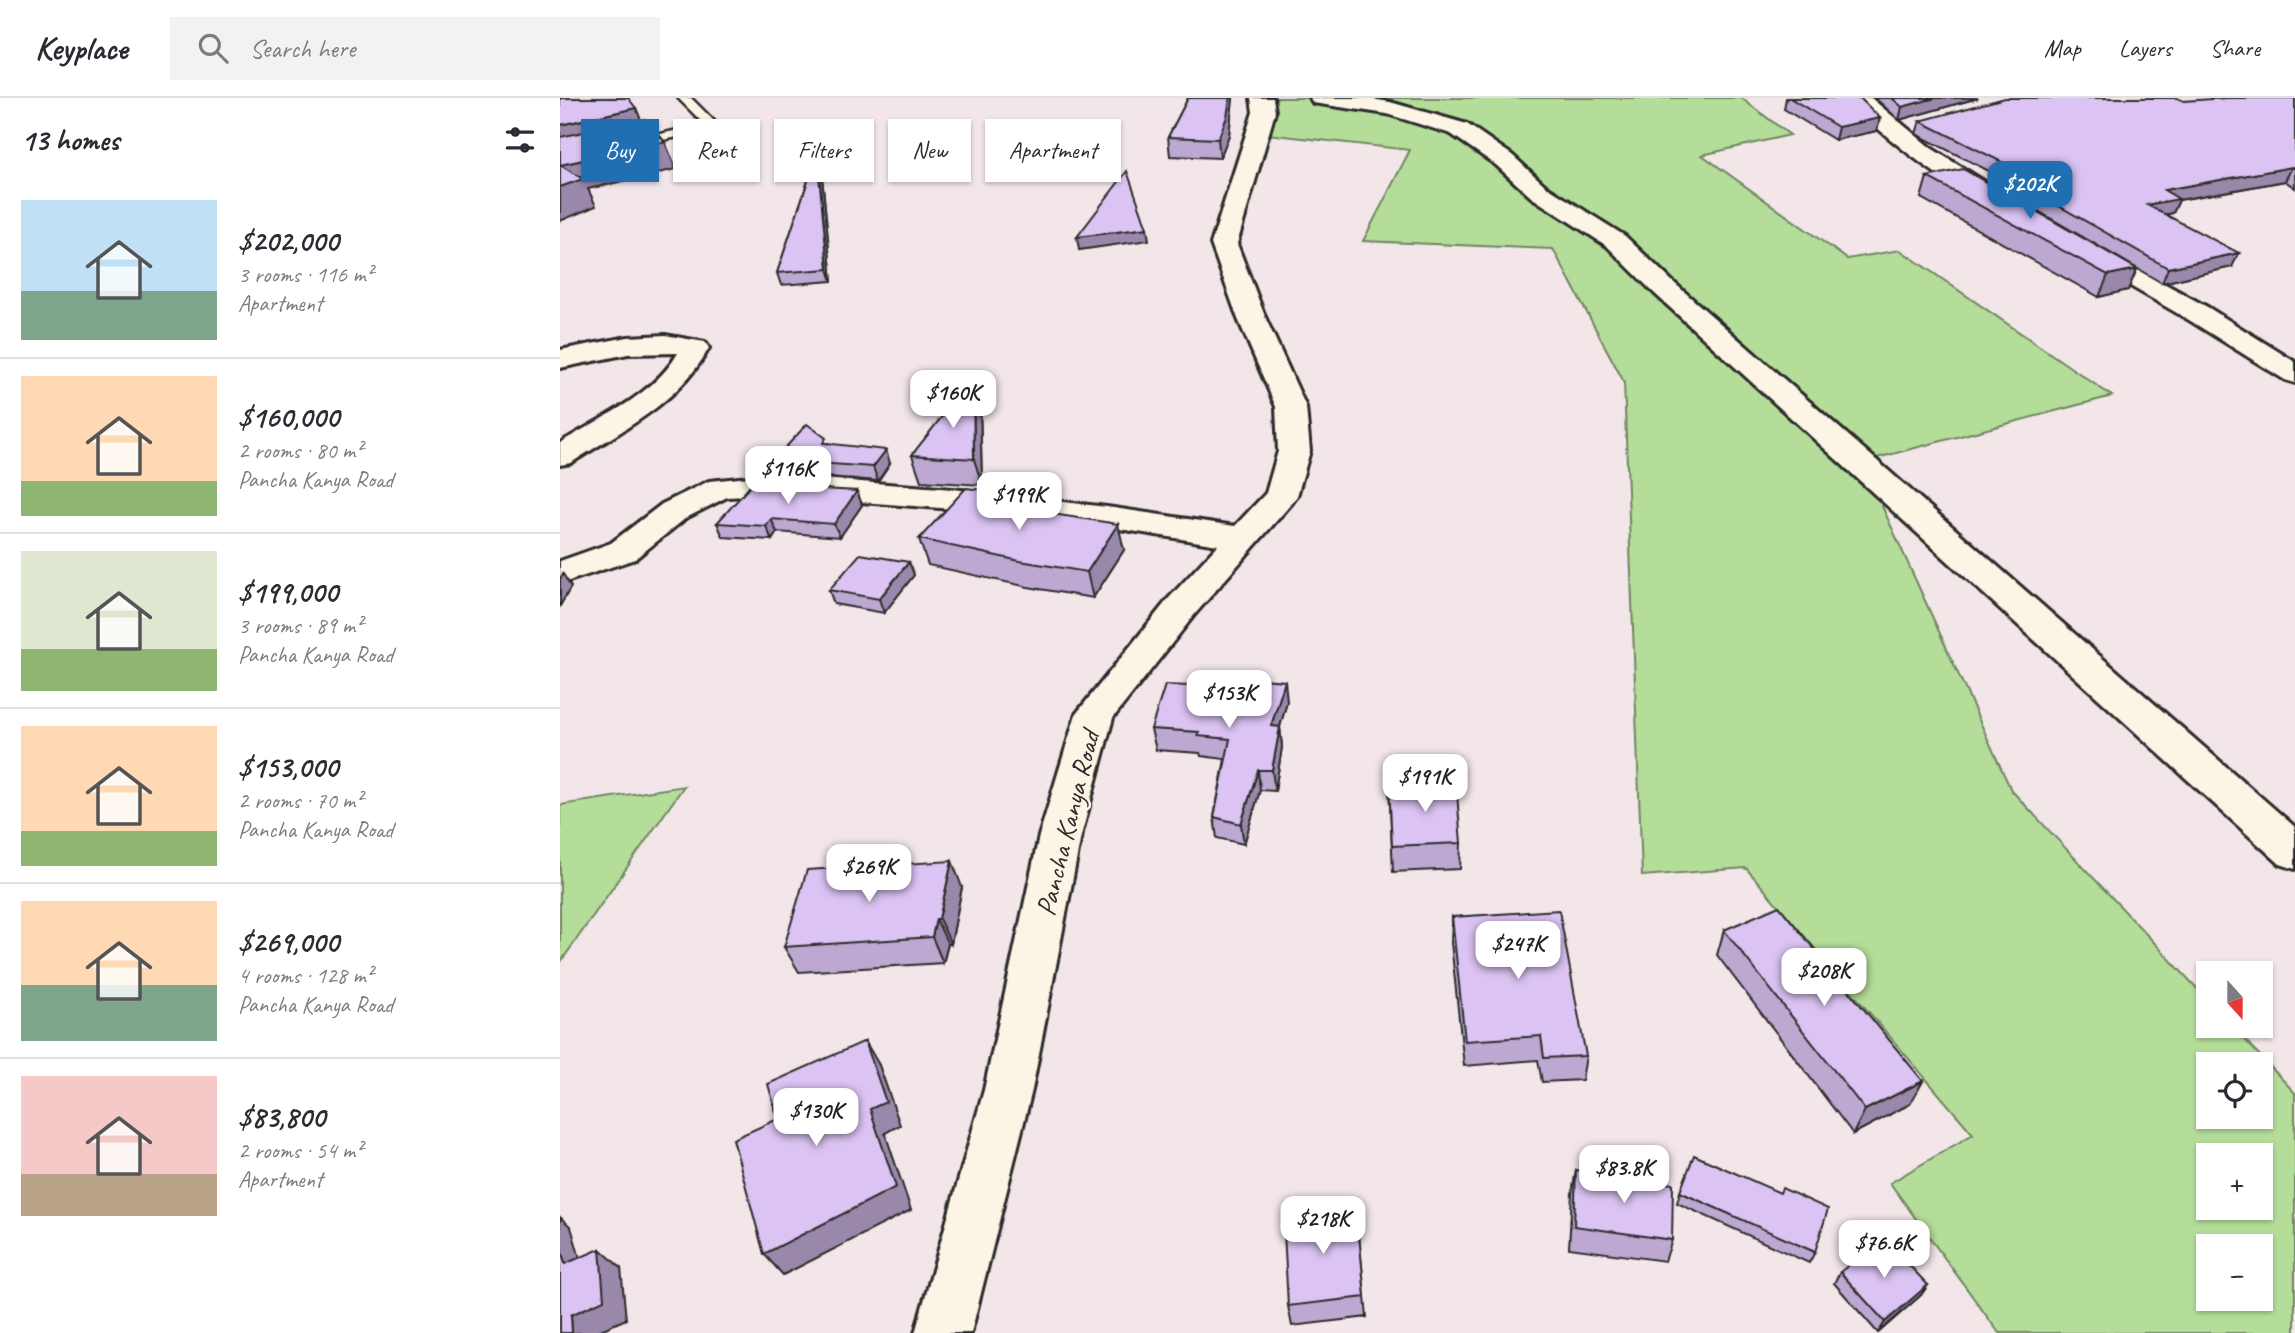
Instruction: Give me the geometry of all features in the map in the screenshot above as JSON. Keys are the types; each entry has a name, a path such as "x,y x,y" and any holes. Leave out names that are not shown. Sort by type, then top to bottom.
{"street":[{"name":"Pancha Kanya Road","path":"943,1333 1008,1090 1060,836 1095,714 1181,606 1281,496 1294,451 1291,407 1252,319 1224,244 1264,112 1262,98"},
{"path":"1321,98 1390,108 1459,129 1504,160 1539,192 1616,241 1662,287 1814,419 2295,852"},
{"path":"1859,98 1905,128 1922,155 2019,212"},
{"path":"2067,239 2199,314 2295,374"},
{"path":"560,359 639,345 682,343 695,348 688,365 658,394 560,456"},
{"path":"560,573 623,551 674,511 720,488 769,485 965,501 1107,517 1244,538"}],"lane":[{"path":"659,138 712,126 684,98"}],"green space":[{"path":"1262,98 1741,98 1790,135 1702,155 1847,259 1900,250 2112,396 1862,462 2011,790 2196,987 2196,1038 2243,1038 2256,1052 2196,1052 2196,1129 2273,1129 2273,1070 2295,1093 2295,1333 1999,1333 1890,1183 1973,1134 1746,868 1642,876 1624,382 1553,249 1363,241 1410,150 1257,133"},
{"path":"684,786 560,963 560,805"}],"building":[{"path":"560,98 628,98 636,108 581,119 560,125"},
{"path":"1188,98 1230,98 1227,117 1218,139 1168,137"},
{"path":"1790,98 1860,98 1880,118 1838,127"},
{"path":"1892,98 1935,98 1902,107"},
{"path":"2005,98 2177,98 2184,101 2295,98 2295,169 2292,167 2164,190 2179,199 2147,205 2239,253 2168,268 1992,168 2008,165 1920,121"},
{"path":"581,133 581,160 560,165 560,137"},
{"path":"560,165 581,178 581,180 560,187"},
{"path":"1963,169 2137,269 2108,275 1927,177"},
{"path":"1127,171 1147,228 1077,237 1121,182"},
{"path":"808,182 820,182 828,269 777,273"},
{"path":"973,377 974,459 912,455"},
{"path":"807,424 826,438 823,443 886,450 873,467 774,460"},
{"path":"751,485 857,491 834,524 771,519 766,526 717,523"},
{"path":"966,488 1018,494 1006,507 1118,524 1087,572 1020,561 919,539"},
{"path":"860,554 909,562 879,599 829,590"},
{"path":"1219,675 1285,681 1271,726 1280,727 1272,770 1258,770 1241,824 1214,817 1230,739 1197,736 1199,732 1151,729 1165,685 1215,687"},
{"path":"1456,781 1461,843 1392,846 1389,784"},
{"path":"952,861 939,919 936,919 932,937 784,947 807,870"},
{"path":"1779,906 1923,1081 1865,1110 1724,930"},
{"path":"1559,910 1586,1056 1544,1058 1541,1036 1465,1041 1452,917"},
{"path":"865,1041 886,1102 870,1109 896,1187 764,1254 733,1139 778,1119 768,1084"},
{"path":"1694,1155 1780,1193 1782,1188 1828,1209 1815,1252 1680,1192"},
{"path":"1576,1170 1673,1184 1672,1240 1574,1226"},
{"path":"1356,1205 1365,1297 1288,1306 1283,1213"},
{"path":"1883,1238 1928,1285 1885,1322 1840,1272"},
{"path":"560,1246 565,1264 600,1249 604,1300 571,1315 572,1333 560,1333"}]}
